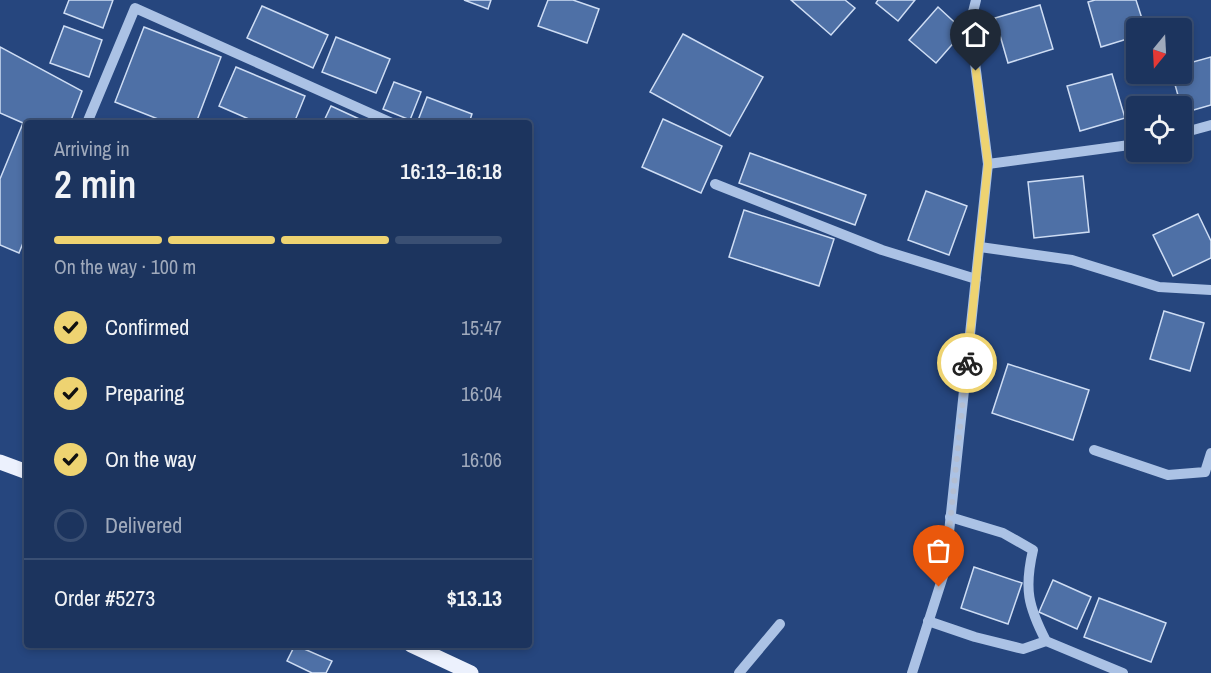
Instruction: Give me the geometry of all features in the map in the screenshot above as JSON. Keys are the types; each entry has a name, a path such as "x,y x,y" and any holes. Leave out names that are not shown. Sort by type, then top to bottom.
{"main road":[{"path":"0,462 24,471"},
{"path":"417,648 471,673"}],"street":[{"path":"912,673 945,570 988,164 970,24 976,0"},
{"path":"88,120 135,8 385,120"},
{"path":"1192,131 1211,125"},
{"path":"988,164 1126,145"},
{"path":"716,184 882,250 976,279"},
{"path":"980,247 1072,260 1160,287 1211,290"},
{"path":"1094,450 1168,475 1205,472 1211,453"},
{"path":"951,517 1003,532 1034,550 1028,572 1030,609 1046,641 1124,673"},
{"path":"928,621 975,638 1023,649 1046,641"},
{"path":"739,673 780,624"}],"building":[{"path":"69,0 113,0 103,28 64,13"},
{"path":"464,0 491,0 488,9"},
{"path":"548,0 573,0 599,9 587,43 538,26"},
{"path":"791,0 845,0 855,8 831,35"},
{"path":"878,0 915,0 898,21 876,3"},
{"path":"1136,0 1142,18 1126,18 1126,39 1101,47 1088,2"},
{"path":"1040,5 1053,49 1008,63 995,18"},
{"path":"262,6 328,35 313,68 247,38"},
{"path":"938,7 964,31 936,63 909,40"},
{"path":"64,26 102,40 89,77 50,63"},
{"path":"144,27 221,57 197,120 160,120 115,102"},
{"path":"683,34 763,77 730,136 650,92"},
{"path":"336,37 390,59 376,93 322,72"},
{"path":"0,47 82,91 71,120 24,120 24,240 19,253 0,245 0,179 23,123 0,113"},
{"path":"1211,57 1211,105 1192,110 1192,96 1178,96 1175,84 1192,84 1192,62"},
{"path":"236,67 305,96 295,120 251,120 219,106"},
{"path":"1112,74 1125,118 1080,131 1067,86"},
{"path":"394,82 421,92 410,120 383,109"},
{"path":"427,97 472,114 470,120 418,120"},
{"path":"331,106 361,120 324,120"},
{"path":"663,119 722,146 701,193 642,167"},
{"path":"750,153 866,195 855,225 739,183"},
{"path":"1083,176 1089,232 1034,238 1028,182"},
{"path":"926,191 967,206 949,255 908,240"},
{"path":"744,210 834,239 819,286 729,257"},
{"path":"1198,214 1211,241 1211,258 1173,276 1153,235"},
{"path":"1164,311 1204,323 1190,371 1150,359"},
{"path":"1008,364 1089,390 1073,440 992,413"},
{"path":"974,567 1022,583 1008,624 961,608"},
{"path":"1053,580 1091,597 1077,629 1039,612"},
{"path":"1099,598 1166,623 1151,662 1084,637"},
{"path":"294,648 302,648 332,661 326,673 312,673 287,661"}],"way so far":[{"path":"939,587 945,570 967,363"}],"route":[{"path":"967,363 988,164 976,71"}]}
